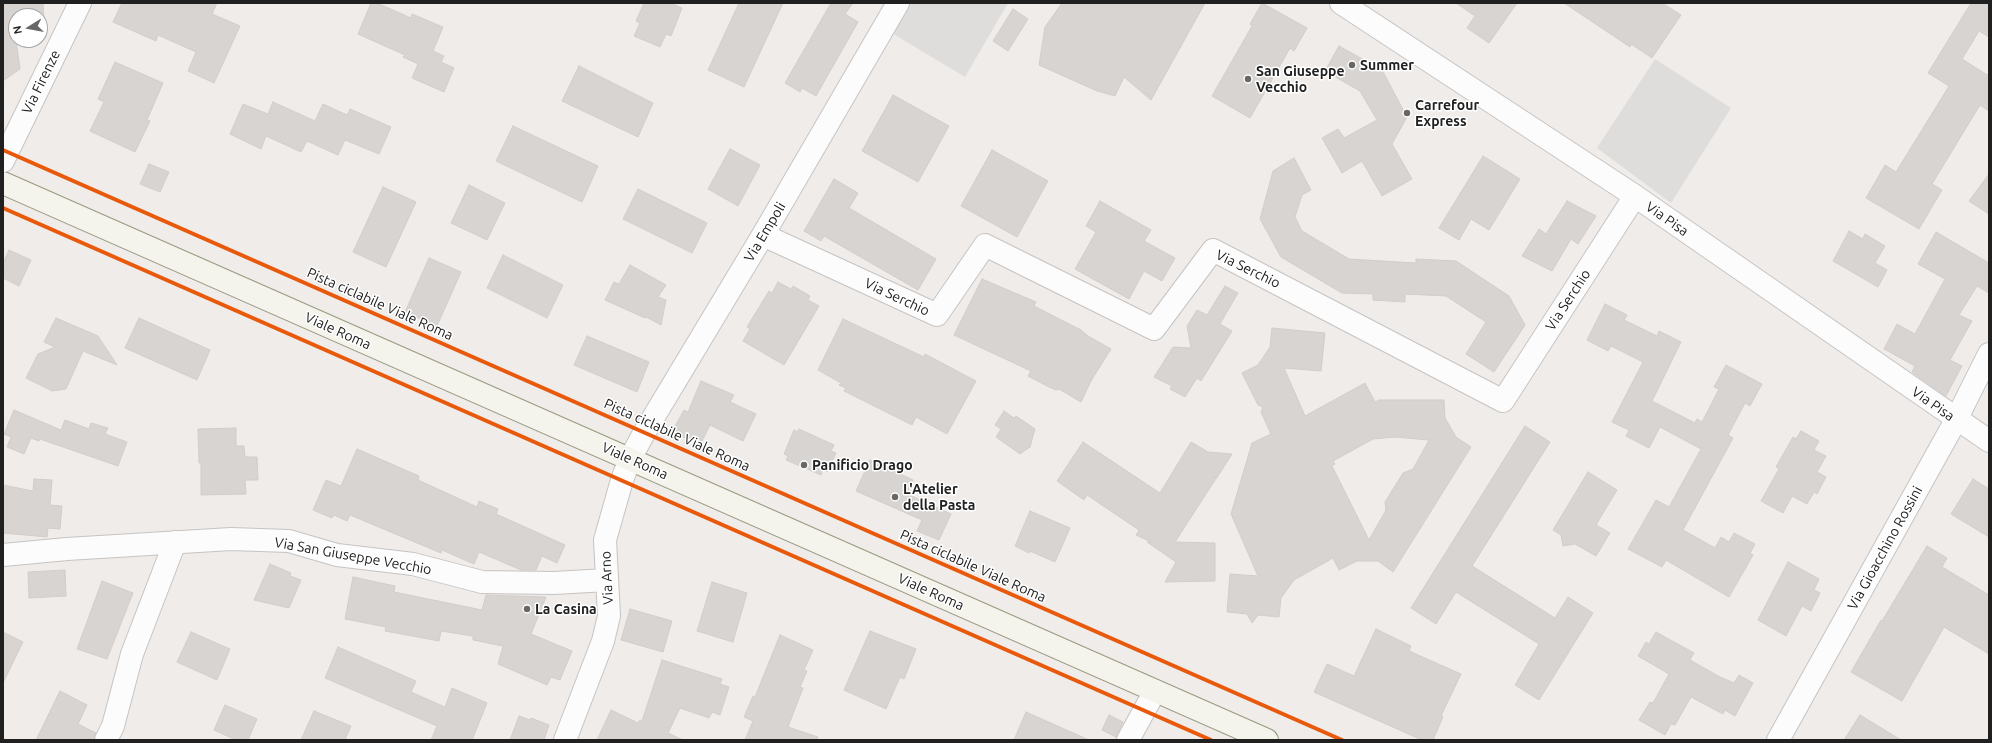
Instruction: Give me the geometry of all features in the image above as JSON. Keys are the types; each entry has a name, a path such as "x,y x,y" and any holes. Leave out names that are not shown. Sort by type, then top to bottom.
{"main road":[{"name":"Viale Roma","path":"3,183 1267,740"}],"street":[{"name":"Via Firenze","path":"3,161 80,3"},
{"name":"Via Empoli","path":"630,459 898,3"},
{"name":"Via Pisa","path":"1341,3 1635,196 1956,420 1989,441"},
{"name":"Via Serchio","path":"763,235 937,315 985,245 1154,329 1213,250 1503,401 1635,196"},
{"name":"Via Gioacchino Rossini","path":"1778,740 1956,420 1989,354"},
{"name":"Via Arno","path":"565,740 603,641 609,616 605,540 622,480 630,459"},
{"name":"Via San Giuseppe Vecchio","path":"3,555 67,549 231,539 289,541 336,555 413,564 482,582 554,583 607,580"},
{"path":"106,740 113,726 132,654 175,542"},
{"path":"1128,740 1155,691"}],"shaded area":[{"path":"907,3 1008,3 965,77 890,32"},
{"path":"1655,59 1731,108 1671,203 1597,148"}],"building":[{"path":"3,3 43,3 43,8 8,8 8,48 17,48 20,69 3,81"},
{"path":"122,3 217,3 212,14 240,26 214,83 188,71 196,52 158,35 156,41 113,22"},
{"path":"371,3 377,3 411,18 412,14 443,27 433,51 444,56 441,62 454,68 444,92 412,78 418,64 403,57 405,55 358,34"},
{"path":"644,3 670,3 682,8 671,36 666,34 660,47 634,36 640,23 636,21"},
{"path":"739,3 783,3 744,87 708,70"},
{"path":"831,3 853,3 845,14 858,22 816,96 802,88 800,92 785,83"},
{"path":"1062,3 1205,3 1151,100 1124,77 1115,96 1097,91 1039,65 1045,27"},
{"path":"1262,3 1307,28 1294,51 1290,48 1250,118 1212,96 1252,26 1250,24"},
{"path":"1456,3 1517,3 1489,43 1467,28 1475,16"},
{"path":"1564,3 1662,3 1681,15 1652,58 1631,44 1630,47"},
{"path":"1971,3 1989,3 1989,37 1979,31 1962,59 1989,76 1989,111 1980,105 1932,184 1942,190 1919,229 1866,198 1885,165 1896,172 1949,86 1928,73"},
{"path":"1013,9 1028,19 1008,51 993,41"},
{"path":"1339,46 1382,70 1407,117 1392,144 1412,179 1382,196 1362,161 1342,173 1322,138 1338,129 1344,138 1377,120 1360,91 1325,71"},
{"path":"115,62 163,83 147,120 150,121 135,152 90,131 104,102 98,99"},
{"path":"579,66 653,103 638,137 562,101"},
{"path":"893,95 949,126 918,182 862,151"},
{"path":"273,102 315,121 323,104 347,115 350,109 391,127 379,154 345,140 338,155 307,141 301,152 266,136 261,149 230,134 243,104 268,114"},
{"path":"513,126 598,166 582,202 496,161"},
{"path":"730,149 760,165 738,206 708,189"},
{"path":"992,150 1048,181 1017,237 961,206"},
{"path":"1483,156 1520,179 1489,230 1471,219 1459,240 1439,228"},
{"path":"1294,158 1311,190 1302,195 1295,217 1302,231 1349,259 1416,263 1416,259 1456,261 1509,296 1525,325 1494,372 1466,354 1486,322 1446,296 1405,294 1405,302 1373,300 1373,294 1342,293 1281,257 1260,219 1273,171"},
{"path":"149,164 169,172 160,192 140,184"},
{"path":"1989,174 1989,214 1969,201"},
{"path":"834,179 858,193 849,208 936,259 918,290 824,236 821,241 804,231"},
{"path":"469,185 505,203 487,240 451,223"},
{"path":"383,187 416,202 386,267 353,252"},
{"path":"638,189 707,223 692,253 623,219"},
{"path":"1100,201 1151,230 1144,241 1175,258 1162,281 1144,271 1129,299 1075,269 1096,232 1086,226"},
{"path":"1567,201 1596,216 1578,244 1571,239 1552,271 1522,256 1539,229 1546,234"},
{"path":"1849,231 1863,239 1865,234 1885,246 1875,263 1887,270 1878,287 1833,261"},
{"path":"1936,232 1989,263 1989,293 1977,286 1959,315 1972,321 1950,360 1962,366 1946,396 1912,372 1915,366 1884,349 1897,324 1915,334 1945,279 1918,264"},
{"path":"9,250 31,260 19,286 3,278 3,263"},
{"path":"503,255 563,285 547,318 487,288"},
{"path":"429,258 461,272 437,326 405,312"},
{"path":"630,265 666,285 658,297 666,300 661,325 605,300 614,282 619,284"},
{"path":"982,279 1036,302 1034,306 1081,330 1088,336 1111,349 1091,381 1081,402 1059,389 1056,390 1028,376 1031,371 954,335"},
{"path":"778,282 791,289 793,286 810,296 808,300 819,306 784,365 743,341 750,329 747,327 769,291 772,293"},
{"path":"1225,286 1238,293 1220,324 1232,331 1201,381 1197,378 1185,397 1170,389 1172,386 1154,377 1173,347 1191,348 1187,326 1197,310 1207,315"},
{"path":"1605,304 1627,315 1624,320 1657,336 1659,331 1681,342 1652,401 1695,423 1697,419 1702,422 1719,389 1714,387 1726,365 1762,384 1750,406 1745,403 1728,435 1733,438 1683,530 1715,548 1721,537 1729,542 1734,533 1755,544 1750,553 1753,555 1729,597 1666,560 1662,567 1628,549 1656,500 1669,507 1701,449 1660,427 1649,448 1626,436 1629,430 1612,422 1643,362 1611,346 1608,351 1587,340"},
{"path":"56,318 98,336 117,365 83,351 66,389 52,391 26,378 38,354 55,347 44,342"},
{"path":"139,318 210,350 197,380 125,348"},
{"path":"843,319 924,357 925,354 976,381 947,434 916,417 912,425 844,391 846,388 839,385 841,383 818,370"},
{"path":"1272,328 1325,333 1321,371 1284,368 1305,416 1365,383 1375,402 1379,400 1444,400 1445,418 1456,437 1471,447 1393,572 1378,561 1357,561 1339,570 1333,558 1294,580 1281,598 1279,617 1258,615 1252,623 1247,614 1227,612 1230,574 1258,576 1231,514 1252,443 1271,434 1261,412 1263,407 1258,405 1242,373 1258,365 1270,347","holes":["1395,437 1429,440 1413,469 1403,473 1385,502 1386,510 1369,540 1332,466 1335,464 1333,461 1373,439"]},
{"path":"587,336 649,362 637,392 574,365"},
{"path":"701,381 734,395 730,402 756,414 743,441 710,425 700,445 672,432 684,410 688,412"},
{"path":"14,410 61,430 65,420 89,429 91,423 108,428 105,434 127,442 118,466 40,439 39,441 31,438 24,454 7,447 11,437 4,434"},
{"path":"1004,411 1014,418 1016,416 1035,429 1030,447 1020,454 996,437 1001,429 995,425"},
{"path":"1525,426 1550,442 1472,566 1555,618 1568,597 1593,613 1539,700 1515,685 1539,644 1456,592 1436,624 1411,608"},
{"path":"236,428 236,446 244,446 245,457 257,457 258,480 245,480 246,494 201,495 201,463 199,463 198,429"},
{"path":"799,429 834,445 831,451 836,453 827,472 823,470 821,475 786,460 788,456 784,454 794,430 798,432"},
{"path":"1801,431 1819,441 1814,450 1826,456 1817,472 1826,477 1817,494 1814,492 1807,504 1792,496 1783,513 1761,501 1779,469 1776,467 1793,437 1796,439"},
{"path":"1083,442 1160,493 1191,442 1208,452 1232,454 1216,479 1215,476 1215,480 1175,542 1215,543 1215,581 1165,582 1176,562 1147,542 1151,542 1136,535 1139,530 1087,495 1084,500 1057,481"},
{"path":"357,449 419,476 418,480 477,507 479,501 498,509 496,514 565,545 557,563 542,556 536,570 521,570 479,552 474,564 442,550 441,553 350,515 347,521 334,515 332,518 313,510 326,480 341,486"},
{"path":"870,460 913,480 907,494 951,514 939,540 917,531 922,520 856,491"},
{"path":"1588,472 1617,490 1596,525 1610,533 1596,556 1575,544 1563,546 1561,535 1553,530"},
{"path":"34,479 52,480 50,505 62,506 60,529 48,528 47,537 3,533 3,485 33,491"},
{"path":"1973,479 1989,489 1989,537 1951,514"},
{"path":"1030,511 1070,528 1055,562 1030,551 1029,553 1015,546"},
{"path":"1927,546 1947,558 1942,567 1989,595 1989,654 1944,627 1902,701 1851,672"},
{"path":"1788,562 1819,579 1814,590 1820,593 1811,611 1802,606 1786,636 1758,620"},
{"path":"270,564 291,573 290,576 301,580 289,608 254,600"},
{"path":"65,570 66,596 29,598 28,572"},
{"path":"353,577 395,586 394,592 482,610 486,595 546,597 531,634 572,651 560,680 551,677 547,685 498,664 503,646 473,640 473,636 441,631 439,641 385,631 386,627 345,619"},
{"path":"102,581 133,593 107,659 77,649"},
{"path":"712,582 747,593 733,642 697,631"},
{"path":"630,609 672,621 663,652 621,640"},
{"path":"1376,629 1411,646 1409,651 1461,674 1441,716 1443,717 1433,740 1422,740 1314,692 1327,664 1354,676"},
{"path":"870,631 916,649 904,679 900,677 886,709 844,690"},
{"path":"3,632 23,642 3,683"},
{"path":"191,632 230,649 217,680 177,662"},
{"path":"1656,632 1694,653 1690,660 1720,677 1734,683 1739,675 1753,683 1735,716 1725,710 1723,714 1691,697 1675,725 1671,724 1665,735 1639,720 1650,702 1653,703 1669,674 1638,656 1646,642 1649,644"},
{"path":"780,635 813,650 804,670 807,671 800,687 803,688 788,727 818,737 817,740 745,740 753,721 744,717 753,696 755,697"},
{"path":"338,647 416,681 411,692 445,707 452,688 487,703 472,740 431,740 437,726 325,678"},
{"path":"662,660 722,679 720,684 729,687 720,715 712,712 709,718 680,708 668,733 683,740 597,740 611,710 638,723 640,720 642,721"},
{"path":"60,691 87,705 78,724 96,733 94,740 36,740"},
{"path":"225,705 257,719 248,740 236,740 214,730"},
{"path":"314,711 351,726 345,740 301,740"},
{"path":"1026,712 1089,740 1014,740"},
{"path":"1109,715 1123,722 1116,737 1102,730"},
{"path":"1860,715 1901,740 1844,740"},
{"path":"519,716 530,720 531,718 549,725 544,740 510,740"}],"cycle path":[{"name":"Pista ciclabile Viale Roma","path":"3,150 1342,740"},
{"path":"3,208 1211,740"}],"place":[{"name":"Summer","path":"1352,65"},
{"name":"San Giuseppe Vecchio","path":"1248,79"},
{"name":"Carrefour Express","path":"1407,113"},
{"name":"Panificio Drago","path":"804,465"},
{"name":"L'Atelier della Pasta","path":"895,497"},
{"name":"La Casina","path":"527,609"}]}
